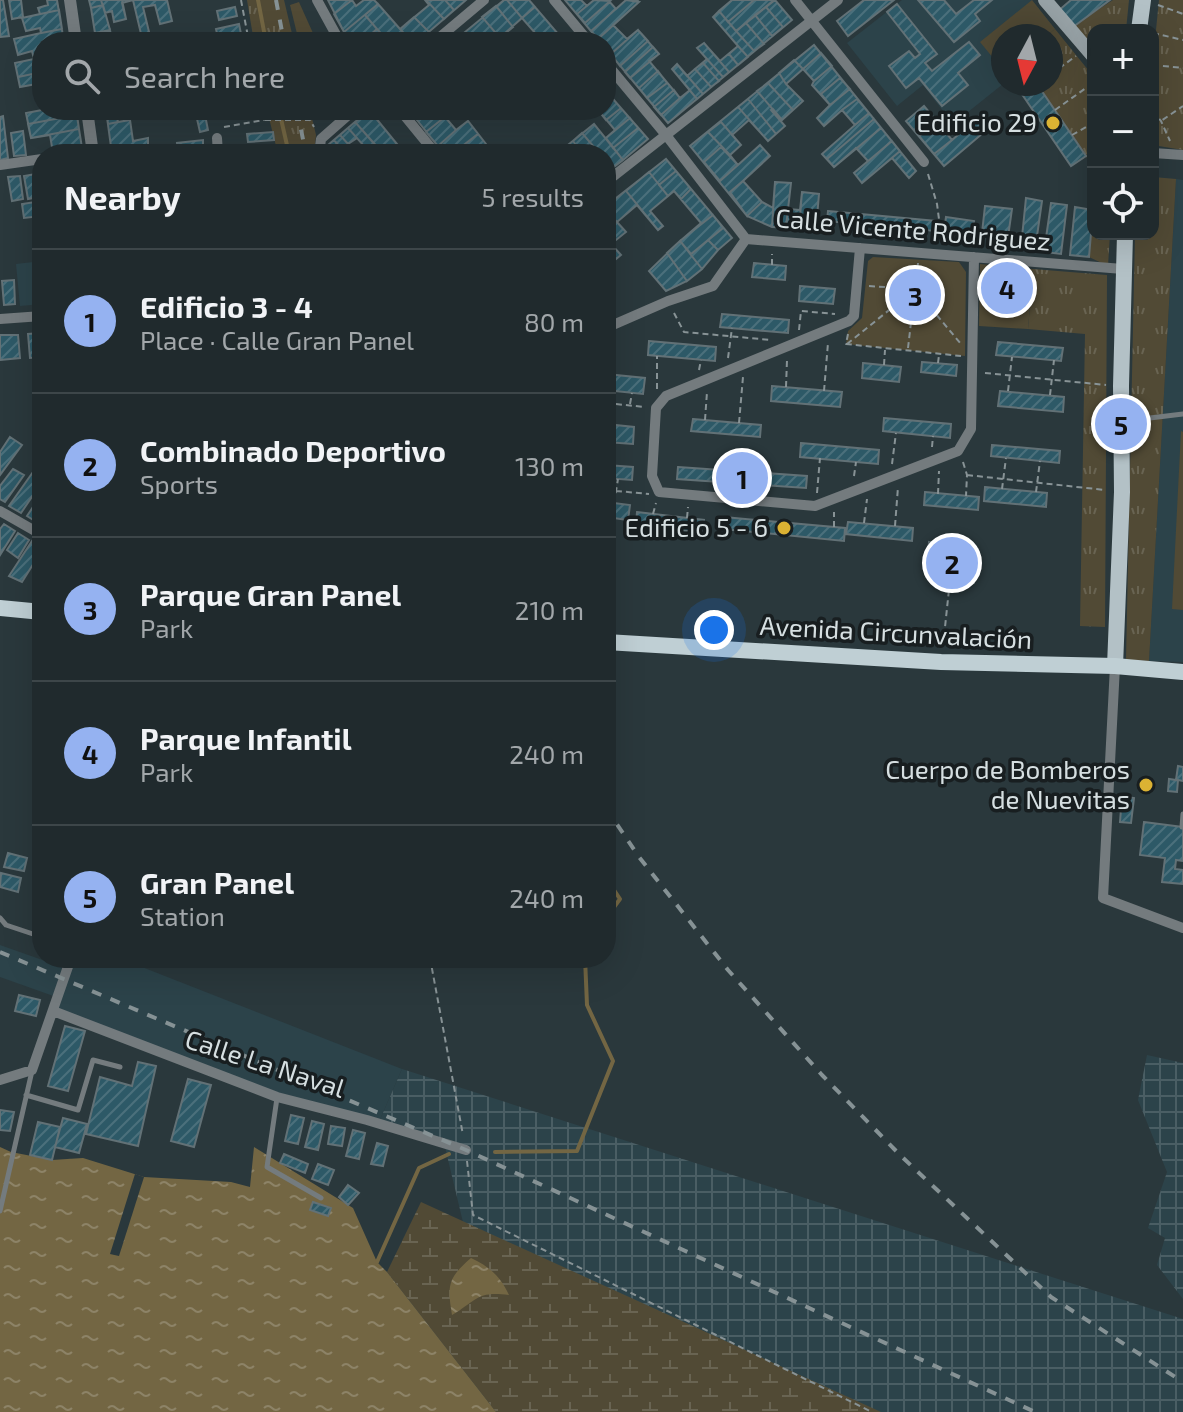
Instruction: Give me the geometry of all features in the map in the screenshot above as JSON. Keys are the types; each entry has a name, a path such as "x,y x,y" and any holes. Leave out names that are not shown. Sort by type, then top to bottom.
{"highway":[{"path":"0,608 32,611"},
{"name":"Avenida Circunvalación","path":"616,643 941,662 1115,666 1183,672"}],"main road":[{"path":"1045,0 1087,49"},
{"path":"1141,24 1150,2"},
{"path":"1115,666 1122,492 1125,240"}],"street":[{"path":"70,0 75,32"},
{"path":"317,0 335,32"},
{"path":"446,32 484,0"},
{"path":"554,0 581,32"},
{"path":"795,0 924,162"},
{"path":"616,174 838,0"},
{"path":"616,75 746,239 713,286 616,324"},
{"path":"88,120 92,144"},
{"path":"320,144 321,139 343,120"},
{"path":"408,120 428,144"},
{"path":"217,138 217,144"},
{"path":"1159,153 1180,155"},
{"path":"0,165 32,160"},
{"name":"Calle Vicente Rodriguez","path":"746,239 1123,269"},
{"path":"860,248 852,318 666,396 656,408 652,476 659,492 815,506 958,451 971,429 974,257"},
{"path":"0,319 32,317"},
{"path":"0,511 32,529"},
{"path":"1115,666 1103,898 1183,928"},
{"path":"0,1080 31,1075 68,968"},
{"name":"Calle La Naval","path":"53,1011 277,1097 466,1150"}],"lane":[{"path":"1121,421 1183,414"},
{"path":"1182,827 1183,814"},
{"path":"0,918 6,925 32,934"},
{"path":"26,1095 78,1110 93,1060 120,1067"},
{"path":"0,1211 31,1075"},
{"path":"277,1097 267,1167 321,1198"}],"path":[{"path":"241,0 247,32"},
{"path":"1150,2 1183,14"},
{"path":"1159,34 1183,40"},
{"path":"1063,67 1087,54"},
{"path":"1159,66 1183,68"},
{"path":"1055,110 1087,87"},
{"path":"1161,121 1183,106"},
{"path":"1159,118 1180,155"},
{"path":"217,138 225,126 264,120 310,120 321,139"},
{"path":"1072,135 1087,126"},
{"path":"924,162 937,204 944,255"},
{"path":"907,350 920,253"},
{"path":"857,285 915,289 972,357"},
{"path":"846,344 915,289"},
{"path":"668,301 684,332 774,340"},
{"path":"786,387 801,311 852,318 846,344"},
{"path":"727,371 732,328"},
{"path":"824,391 828,329"},
{"path":"846,344 972,357"},
{"path":"884,365 886,348"},
{"path":"938,363 939,354"},
{"path":"616,404 656,408 657,356"},
{"path":"1008,391 1012,357"},
{"path":"1050,395 1054,360"},
{"path":"739,423 744,364"},
{"path":"972,372 1121,386"},
{"path":"705,420 708,379"},
{"path":"630,405 632,393"},
{"path":"895,526 896,433"},
{"path":"958,451 967,475 966,496"},
{"path":"815,506 820,458"},
{"path":"938,494 940,458"},
{"path":"1002,489 1006,458"},
{"path":"1036,492 1040,461"},
{"path":"853,492 856,462"},
{"path":"967,475 1122,492"},
{"path":"618,479 616,491 651,495 659,492"},
{"path":"864,523 869,486"},
{"path":"834,527 835,499"},
{"path":"941,662 950,580"},
{"path":"432,968 466,1150 473,1215 872,1412"}],"shaded area":[{"path":"902,0 1032,0 1051,24 991,24 991,94 953,124 923,85 897,106 847,43"},
{"path":"1176,179 1183,180 1183,662 1149,661"},
{"path":"32,262 32,305 20,306 16,264"},
{"path":"0,945 32,956 32,968 144,968 402,1069 379,1122 277,1097 54,1010 59,998 0,977"},
{"path":"1147,1055 1183,1063 1183,1299 1157,1265 1165,1238 1148,1228 1167,1172 1138,1100"},
{"path":"402,1069 1183,1319 1183,1412 871,1412 463,1222 444,1143 379,1122"}],"green space":[{"path":"247,0 284,0 292,32 252,32"},
{"path":"1032,0 1051,24 1002,24"},
{"path":"1113,0 1129,0 1127,24 1087,24 1087,42 1073,26"},
{"path":"1159,0 1183,0 1183,150 1159,146 1157,24"},
{"path":"299,2 312,32 297,32 290,5"},
{"path":"991,33 991,55 980,42"},
{"path":"1063,39 1087,69 1087,158 1045,96 1063,96"},
{"path":"270,120 312,120 315,144 276,144"},
{"path":"1159,178 1176,179 1149,661 1126,660 1135,240 1159,240"},
{"path":"1091,240 1110,240 1108,266 1089,257"},
{"path":"873,257 959,262 966,272 965,356 846,344 848,331 862,318 868,261"},
{"path":"980,264 1033,269 1028,329 979,326"},
{"path":"1033,269 1107,275 1105,627 1080,626 1085,334 1028,329"},
{"path":"1183,432 1183,610 1172,609"},
{"path":"421,1202 881,1412 496,1412 387,1272"}],"water":[{"path":"0,1147 52,1160 83,1158 144,1177 231,1182 250,1187 254,1147 353,1208 377,1262 496,1412 0,1412"},
{"path":"471,1258 494,1273 509,1295 483,1296 452,1315 451,1283"}],"pier":[{"path":"135,1174 144,1177 119,1256 110,1254"}],"building":[{"path":"0,0 3,0 9,36 0,37"},
{"path":"9,0 21,0 23,17 12,19"},
{"path":"47,0 57,0 62,32 41,32 40,28 26,31 22,18 40,14 38,8 48,5"},
{"path":"89,0 133,0 122,3 126,19 114,22 112,11 105,13 103,5 91,8"},
{"path":"101,0 122,0 126,19 114,22 112,11 105,13"},
{"path":"133,0 167,0 172,21 160,24 155,5 143,7 149,32 141,32"},
{"path":"328,0 352,0 356,6 364,0 374,0 378,4 365,15 377,29 374,32 344,32"},
{"path":"352,0 356,6 364,0 374,0 378,4 344,32 334,14"},
{"path":"425,0 466,0 429,32 374,32 377,29 365,15 378,4 400,29 429,5"},
{"path":"426,0 445,0 454,10 444,19"},
{"path":"504,0 529,0 556,32 534,32 522,18 506,32 465,32"},
{"path":"507,0 529,0 535,7 522,18"},
{"path":"565,0 581,0 587,6 594,0 608,0 616,9 626,0 637,0 639,2 613,25 627,39 638,30 659,54 649,61 680,98 690,90 672,69 677,64 687,76 707,59 697,48 704,43 720,61 738,46 713,17 719,11 736,31 775,0 792,20 668,123 616,61 616,32 592,32"},
{"path":"594,0 610,1 585,23 577,14"},
{"path":"626,0 639,2 606,32 591,31"},
{"path":"732,0 774,0 736,31 719,11"},
{"path":"732,0 754,0 728,22 719,11"},
{"path":"864,0 894,0 848,36 837,21"},
{"path":"918,0 944,0 956,14 974,0 992,0 975,14 980,21 954,42"},
{"path":"1071,0 1110,0 1073,27 1058,11"},
{"path":"897,4 937,54 925,63 932,71 969,42 980,55 958,73 968,85 942,106 919,78 906,88 889,66 909,51 915,58 920,54 887,12"},
{"path":"103,5 110,30 95,32 91,8"},
{"path":"496,6 513,27 507,32 495,32 482,17"},
{"path":"235,7 237,16 219,20 217,11"},
{"path":"766,7 783,27 772,36 755,15"},
{"path":"59,10 62,29 26,31 22,18"},
{"path":"414,17 429,32 403,32 400,29"},
{"path":"746,23 764,44 754,51 736,31"},
{"path":"239,24 241,32 217,32 216,29"},
{"path":"638,30 648,41 620,66 616,61 616,50"},
{"path":"32,35 32,51 18,55 14,39"},
{"path":"704,43 729,72 723,77 697,48"},
{"path":"814,45 916,171 909,178 892,158 862,183 854,173 868,161 856,148 834,167 822,154 855,125 842,110 824,126 817,118 830,105 812,85 814,81 803,69 786,84 803,101 782,120 771,110 785,126 768,141 749,120 732,135 741,145 730,155 738,165 760,145 770,156 743,181 762,202 773,208 775,182 791,183 788,209 800,210 802,192 819,194 816,229 772,227 747,216 690,146"},
{"path":"738,46 748,57 738,65 729,54"},
{"path":"653,47 659,54 630,78 625,72"},
{"path":"821,53 832,66 814,81 803,69"},
{"path":"32,59 32,85 20,87 15,63"},
{"path":"794,60 803,69 786,84 779,73"},
{"path":"703,63 719,81 711,87 695,69"},
{"path":"677,64 703,94 697,99 672,69"},
{"path":"658,71 667,83 647,98 639,88"},
{"path":"32,74 32,85 20,87 18,77"},
{"path":"840,78 850,89 830,105 821,94"},
{"path":"768,83 793,110 782,120 757,91"},
{"path":"674,90 680,98 661,115 654,107"},
{"name":"Edificio 29","path":"1023,96 1045,96 1086,156 1071,166"},
{"path":"748,99 776,134 768,141 738,107"},
{"path":"857,99 869,113 855,125 842,110"},
{"path":"616,102 648,139 623,160 616,151 616,144 611,144 606,138 615,130 606,120 616,120"},
{"path":"924,106 952,140 979,117 989,128 944,166 906,121"},
{"path":"32,112 32,120 78,120 81,144 52,144 50,135 31,138 26,113"},
{"path":"3,116 8,158 0,160 0,117"},
{"path":"630,118 638,128 616,146 606,138"},
{"path":"874,119 881,128 834,167 827,159"},
{"path":"78,120 79,129 31,138 28,124"},
{"path":"107,120 130,120 133,141 148,138 148,144 111,144"},
{"path":"197,120 206,120 208,130 200,132"},
{"path":"377,120 397,144 374,144 355,122"},
{"path":"417,120 448,120 456,130 468,121 486,144 436,144"},
{"path":"441,120 448,120 456,130 440,144 436,144 426,132"},
{"path":"936,120 952,140 934,154 919,136"},
{"path":"355,122 375,144 362,144 357,138 348,144 329,144"},
{"path":"721,122 741,145 730,155 708,132"},
{"path":"594,124 610,144 569,144"},
{"path":"348,128 357,138 348,144 340,135"},
{"path":"23,131 26,155 14,156 11,133"},
{"path":"273,132 274,140 248,142 247,134"},
{"path":"582,133 591,144 575,144 573,141"},
{"path":"478,134 486,144 465,144"},
{"path":"203,140 203,144 177,143"},
{"path":"892,141 900,151 862,183 854,173"},
{"path":"721,147 738,165 720,181 704,162"},
{"path":"616,151 623,160 616,165"},
{"path":"666,159 732,238 718,250 708,240 691,254 680,241 701,223 674,191 650,211 663,226 658,230 637,205 617,222 626,232 616,240 616,198"},
{"path":"676,171 691,189 681,199 674,191 668,196 659,185"},
{"path":"649,172 668,196 650,211 663,226 658,230 626,191"},
{"path":"32,175 32,198 28,199 24,176"},
{"path":"20,176 23,199 12,201 8,177"},
{"path":"743,181 762,202 747,216 730,192"},
{"path":"775,182 791,183 786,227 772,227"},
{"path":"802,192 819,194 816,229 799,229"},
{"path":"1026,198 1042,201 1035,250 1021,247"},
{"path":"32,202 32,217 24,218 22,204"},
{"path":"1051,203 1067,205 1061,254 1044,252"},
{"path":"985,206 1012,209 1008,237 982,233"},
{"path":"1075,207 1087,209 1089,257 1070,255"},
{"path":"828,211 936,221 935,231 827,221"},
{"path":"713,215 723,228 691,254 680,241"},
{"path":"946,217 974,221 972,235 944,231"},
{"path":"616,221 626,232 616,240"},
{"path":"708,240 718,250 687,281 666,291 649,271 680,241 691,254"},
{"path":"680,241 702,269 687,281 667,253"},
{"path":"754,263 786,266 785,280 752,277"},
{"path":"14,280 15,304 4,305 2,281"},
{"path":"800,286 835,289 833,304 799,301"},
{"path":"722,314 789,320 788,333 720,327"},
{"path":"28,334 32,334 32,358 30,358"},
{"path":"0,335 18,335 20,358 0,360"},
{"path":"649,341 716,347 715,361 648,355"},
{"path":"998,342 1063,348 1061,361 996,355"},
{"path":"922,362 957,365 956,376 921,372"},
{"path":"863,363 901,367 899,382 862,378"},
{"path":"616,375 645,378 643,394 616,391"},
{"path":"772,386 842,392 840,407 771,401"},
{"path":"1000,391 1064,397 1063,412 998,406"},
{"path":"884,418 951,424 950,438 883,431"},
{"path":"693,419 761,425 760,437 691,431"},
{"path":"616,425 634,427 633,444 616,443"},
{"path":"10,437 22,445 0,475 0,452"},
{"path":"801,443 879,450 878,464 800,457"},
{"path":"992,445 1060,451 1059,463 991,456"},
{"path":"616,466 633,467 632,480 616,479"},
{"path":"678,467 807,476 806,488 677,479"},
{"path":"13,469 24,475 5,502 0,499 0,486"},
{"path":"32,473 32,497 21,513 9,506"},
{"path":"985,487 1047,493 1046,507 984,501"},
{"path":"925,492 979,497 978,510 924,505"},
{"path":"616,503 630,505 628,520 616,518"},
{"path":"637,512 704,520 703,533 636,524"},
{"name":"Edificio 5 - 6","path":"724,517 845,528 844,541 723,529"},
{"path":"848,522 913,528 912,541 846,534"},
{"path":"4,524 15,531 0,555 0,529"},
{"path":"18,533 29,540 18,558 7,550"},
{"path":"32,541 32,566 22,582 9,576"},
{"path":"929,542 978,549 974,583 926,577"},
{"path":"1178,766 1183,767 1183,781 1178,780 1177,792 1168,791 1169,779 1176,780"},
{"path":"1122,796 1134,798 1131,823 1120,822"},
{"path":"1144,822 1183,827 1183,861 1176,860 1175,869 1183,870 1183,884 1162,882 1165,858 1140,855"},
{"path":"8,853 27,858 24,871 4,867"},
{"path":"1,873 21,878 18,892 0,887"},
{"path":"19,995 40,1000 36,1016 15,1011"},
{"path":"65,1026 85,1031 68,1091 48,1086"},
{"path":"138,1062 156,1066 138,1146 86,1134 100,1077 132,1086"},
{"path":"188,1079 211,1085 194,1147 171,1141"},
{"path":"0,1110 14,1112 10,1131 0,1130"},
{"path":"291,1115 304,1118 298,1144 285,1141"},
{"path":"63,1118 87,1124 79,1153 55,1147"},
{"path":"312,1121 324,1124 318,1150 305,1147"},
{"path":"38,1122 60,1127 52,1160 30,1155"},
{"path":"331,1126 345,1128 342,1146 328,1144"},
{"path":"353,1130 365,1133 359,1159 346,1156"},
{"path":"377,1143 388,1146 383,1166 371,1164"},
{"path":"284,1154 308,1164 305,1173 280,1163"},
{"path":"318,1164 334,1170 328,1185 312,1179"},
{"path":"348,1185 359,1193 348,1205 339,1197"},
{"path":"313,1202 331,1208 328,1216 310,1210"}],"waterway":[{"path":"258,0 264,32"},
{"path":"281,120 287,144"},
{"path":"616,893 620,899 616,904"},
{"path":"495,1152 577,1151 613,1061 587,1005 585,968"},
{"path":"377,1262 419,1168 449,1154"}],"railway":[{"path":"276,0 282,32"},
{"path":"299,120 304,144"},
{"path":"616,823 728,970 822,1075 901,1156 1051,1297 1183,1382"},
{"path":"0,952 32,966"},
{"path":"38,968 466,1150 1035,1412"}],"place":[{"name":"Edificio 29","path":"1053,123"},
{"name":"Parque Infantil","path":"1007,288"},
{"name":"Parque Gran Panel","path":"915,295"},
{"name":"Gran Panel","path":"1121,424"},
{"name":"Edificio 3 - 4","path":"742,478"},
{"name":"Edificio 5 - 6","path":"784,528"},
{"name":"Combinado Deportivo","path":"952,563"},
{"name":"Cuerpo de Bomberos de Nuevitas","path":"1146,785"}]}
